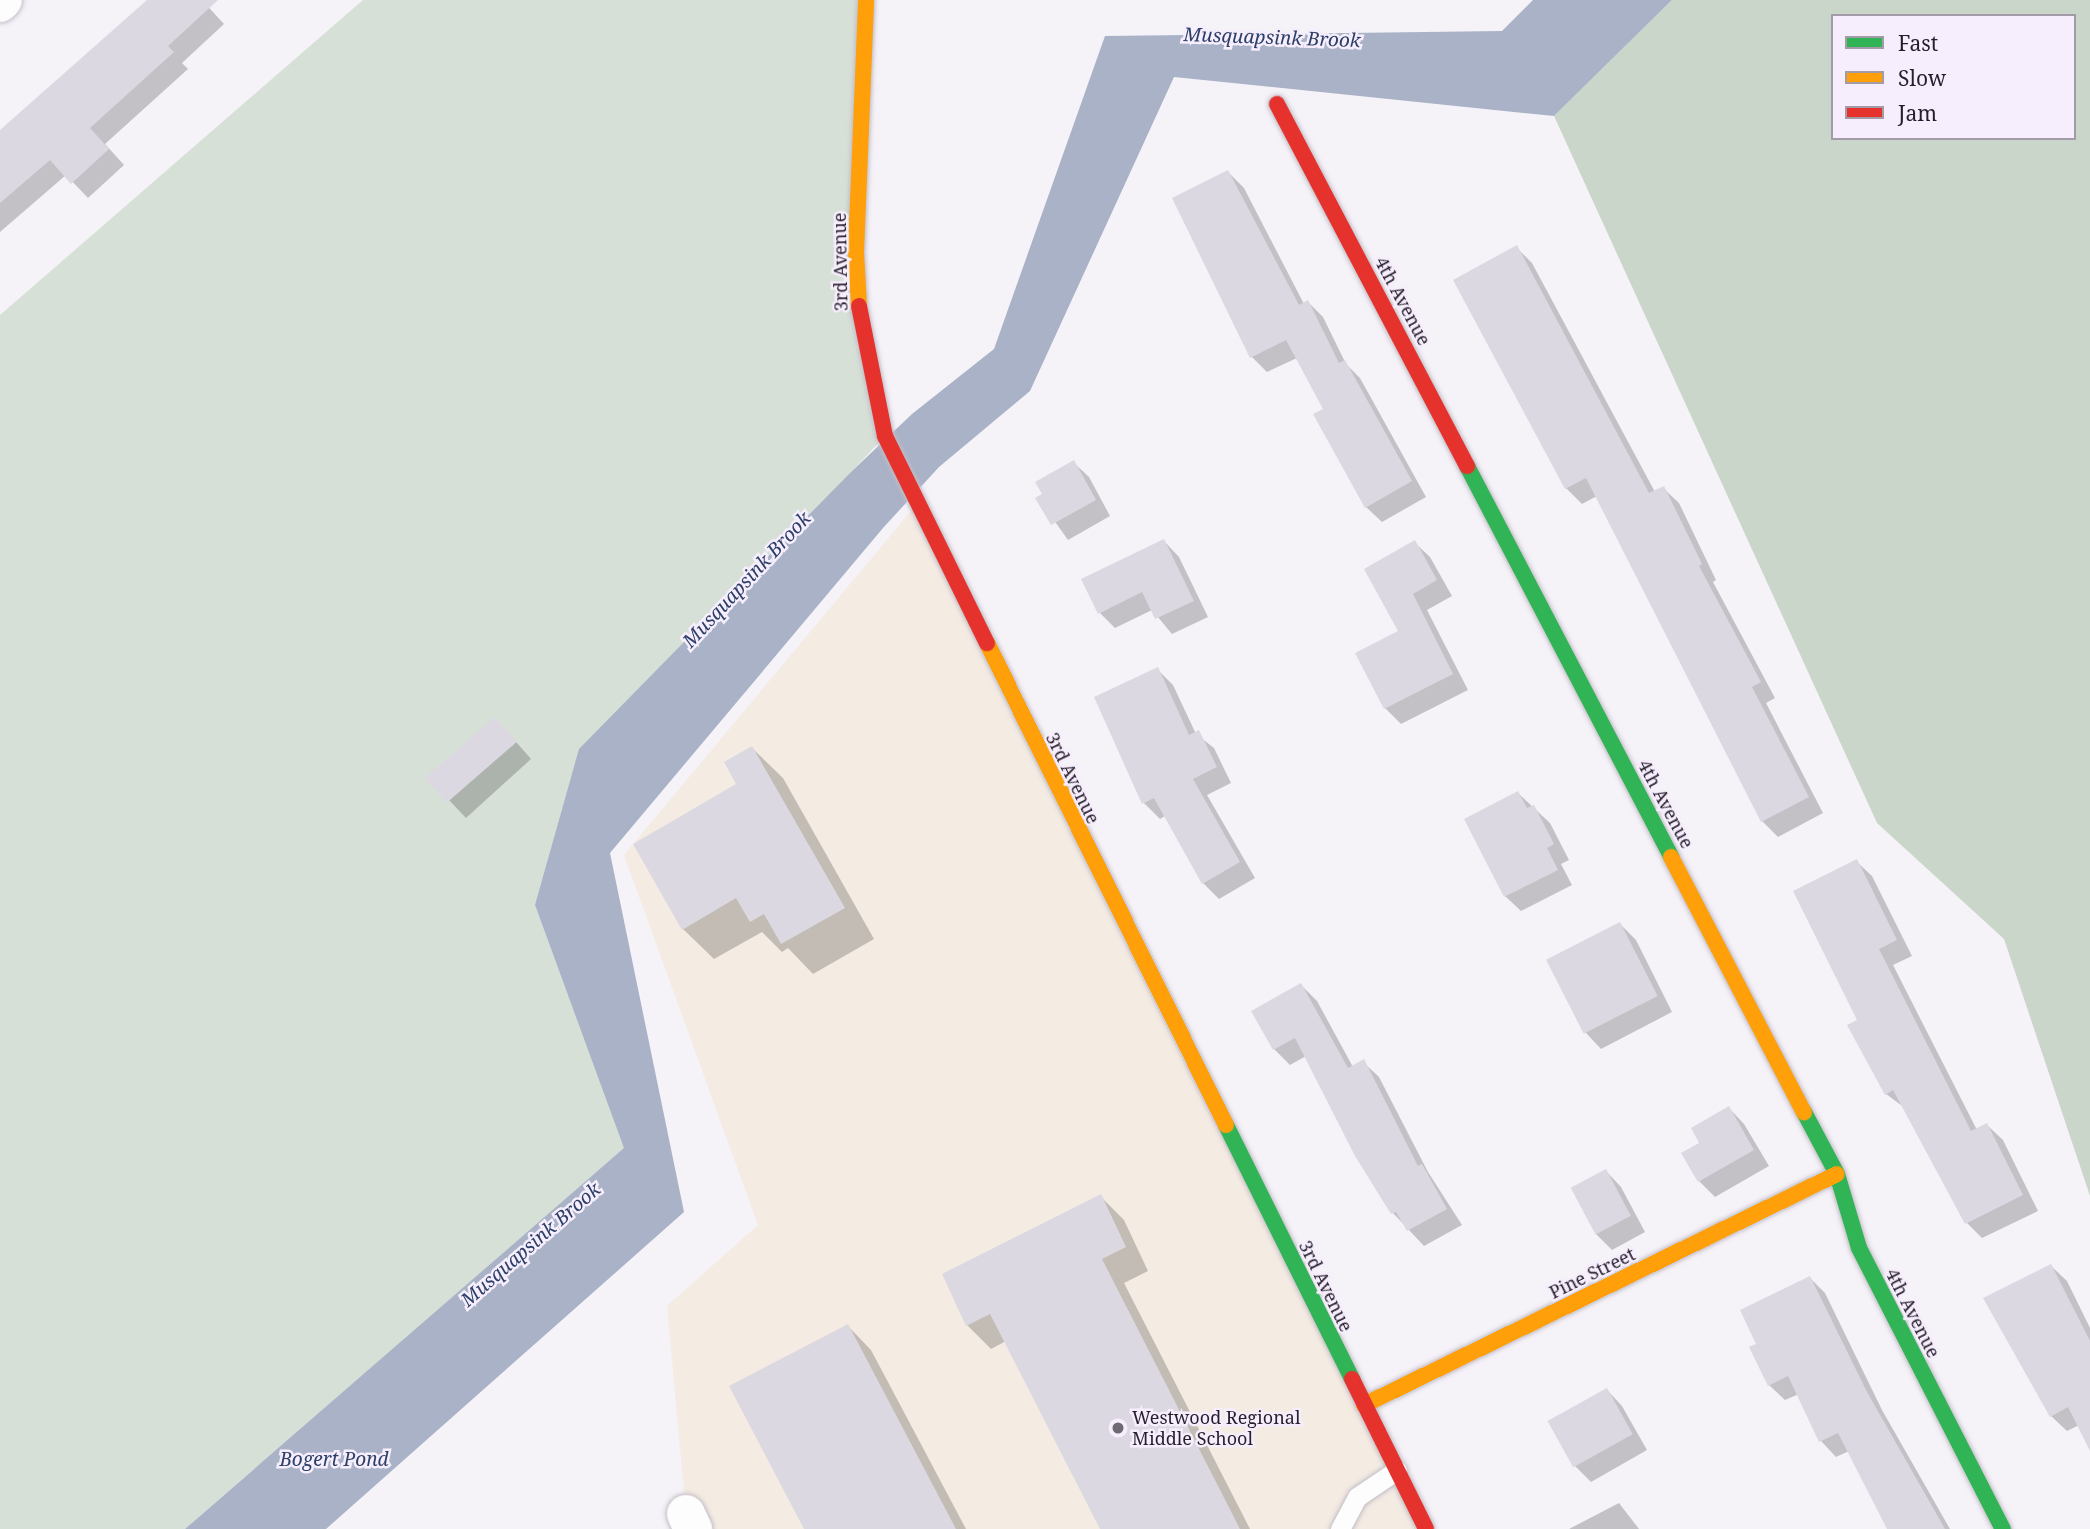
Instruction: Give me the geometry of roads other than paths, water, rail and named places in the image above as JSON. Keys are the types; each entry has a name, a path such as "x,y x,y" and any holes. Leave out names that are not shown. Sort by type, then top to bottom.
{"street":[{"name":"3rd Avenue","path":"866,0 856,252 860,332 885,436 916,505 1426,1529"},
{"name":"4th Avenue","path":"1277,104 1837,1174 1859,1248 2003,1529"},
{"name":"Pine Street","path":"1364,1405 1837,1174"}],"lane":[{"path":"1340,1529 1357,1497 1396,1470"}],"water":[{"name":"Bogert Pond","path":"1533,0 1672,0 1554,116 1174,77 1030,391 939,467 883,528 610,853 684,1212 326,1529 185,1529 624,1148 535,905 579,749 851,472 912,414 994,349 1105,36 1502,31"}],"place":[{"name":"Westwood Regional Middle School","path":"1118,1428"}],"water label":[{"name":"Musquapsink Brook","path":"1272,38"},
{"name":"Musquapsink Brook","path":"747,580"},
{"name":"Musquapsink Brook","path":"531,1245"}]}
